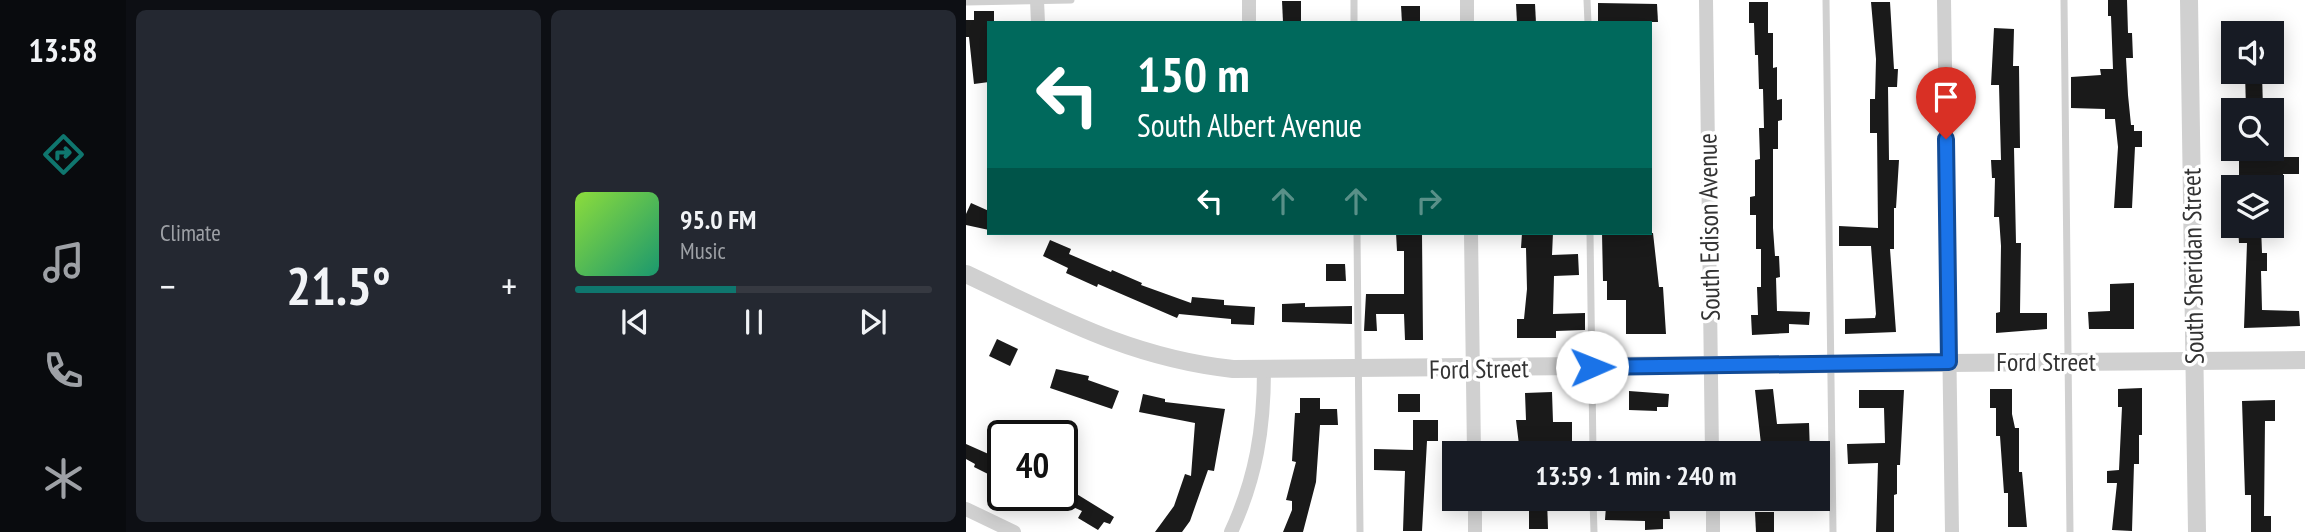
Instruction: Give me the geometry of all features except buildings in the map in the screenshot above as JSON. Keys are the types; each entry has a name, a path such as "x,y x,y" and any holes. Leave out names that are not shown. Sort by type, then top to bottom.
{"street":[{"path":"1037,0 1038,21"},
{"path":"1249,0 1249,21"},
{"path":"1467,0 1467,21"},
{"name":"South Edison Avenue","path":"1706,0 1712,441"},
{"path":"1944,0 1952,532"},
{"name":"South Sheridan Street","path":"2189,0 2197,532"},
{"path":"1471,235 1474,441"},
{"name":"Ford Street","path":"966,274 1135,351 1196,365 1264,370 2305,360"},
{"path":"1231,532 1245,504 1260,448 1264,370"},
{"path":"966,509 1014,532"},
{"path":"1475,511 1475,532"},
{"path":"1713,511 1713,532"}],"lane":[{"path":"966,2 1071,0"},
{"path":"1354,0 1354,21"},
{"path":"1587,0 1588,21"},
{"path":"1826,0 1833,532"},
{"path":"2064,0 2070,532"},
{"path":"1357,235 1360,532"},
{"path":"1590,235 1593,441"},
{"path":"1593,511 1594,532"}],"route":[{"path":"1592,367 1949,362 1946,139"}]}
